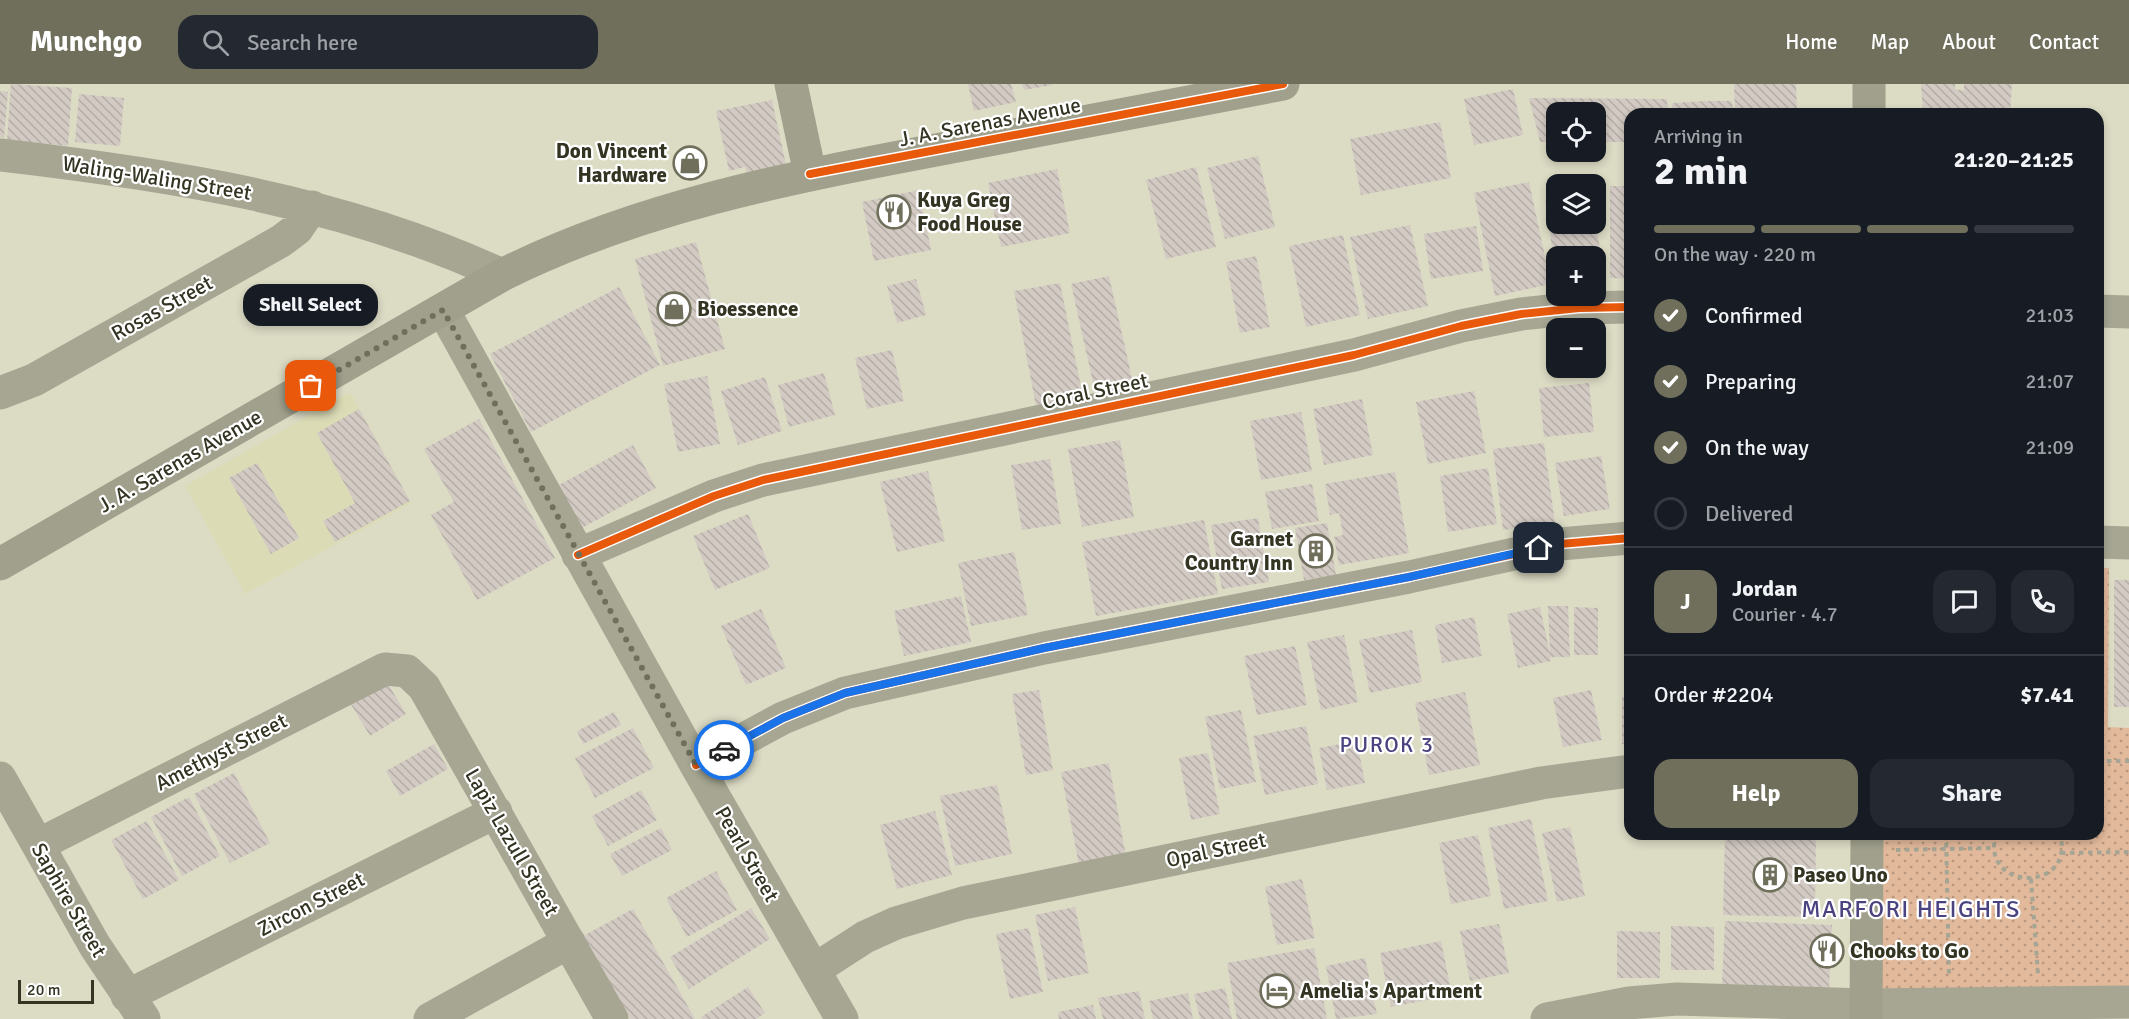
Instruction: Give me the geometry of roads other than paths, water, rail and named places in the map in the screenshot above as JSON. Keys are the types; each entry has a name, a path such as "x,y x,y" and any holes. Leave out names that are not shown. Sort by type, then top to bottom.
{"main road":[{"path":"791,84 810,174"},
{"name":"J. A. Sarenas Avenue","path":"0,564 502,274 597,233 705,200 810,174 1283,84"},
{"path":"1869,84 1869,108"},
{"path":"1866,1012 1867,842"}],"street":[{"name":"Waling-Waling Street","path":"0,155 162,175 312,207 389,229 502,274"},
{"name":"Rosas Street","path":"0,393 34,380 281,241 297,229 312,207"},
{"name":"Coral Street","path":"578,555 714,496 763,480 1354,355 1461,326 1521,314 1579,308 1624,308"},
{"name":"Pearl Street","path":"443,310 696,765 842,1019"},
{"path":"2104,311 2129,312"},
{"path":"696,765 783,718 855,690 1044,648 1409,577 1560,544 1624,539"},
{"path":"2104,542 2129,543"},
{"name":"Amethyst Street","path":"38,844 385,669 407,671"},
{"name":"Lapiz Lazull Street","path":"407,671 423,687 612,1019"},
{"name":"Opal Street","path":"814,970 865,937 896,923 963,903 1541,783 1624,772"},
{"name":"Saphire Street","path":"0,778 94,946 135,1008"},
{"name":"Zircon Street","path":"135,1008 496,812"},
{"path":"430,1019 569,942"},
{"path":"1547,1019 1629,1003 1677,999 1866,1012 1950,1005 2129,1002"}],"place":[{"name":"Don Vincent Hardware","path":"690,163"},
{"name":"Kuya Greg Food House","path":"894,212"},
{"name":"Bioessence","path":"674,309"},
{"name":"Shell Select","path":"311,386"},
{"name":"Garnet Country Inn","path":"1316,551"},
{"name":"Paseo Uno","path":"1770,875"},
{"name":"Chooks to Go","path":"1827,951"},
{"name":"Amelia's Apartment","path":"1277,991"}],"district":[{"name":"PUROK 3","path":"1387,744"},
{"name":"MARFORI HEIGHTS","path":"1911,909"}]}
